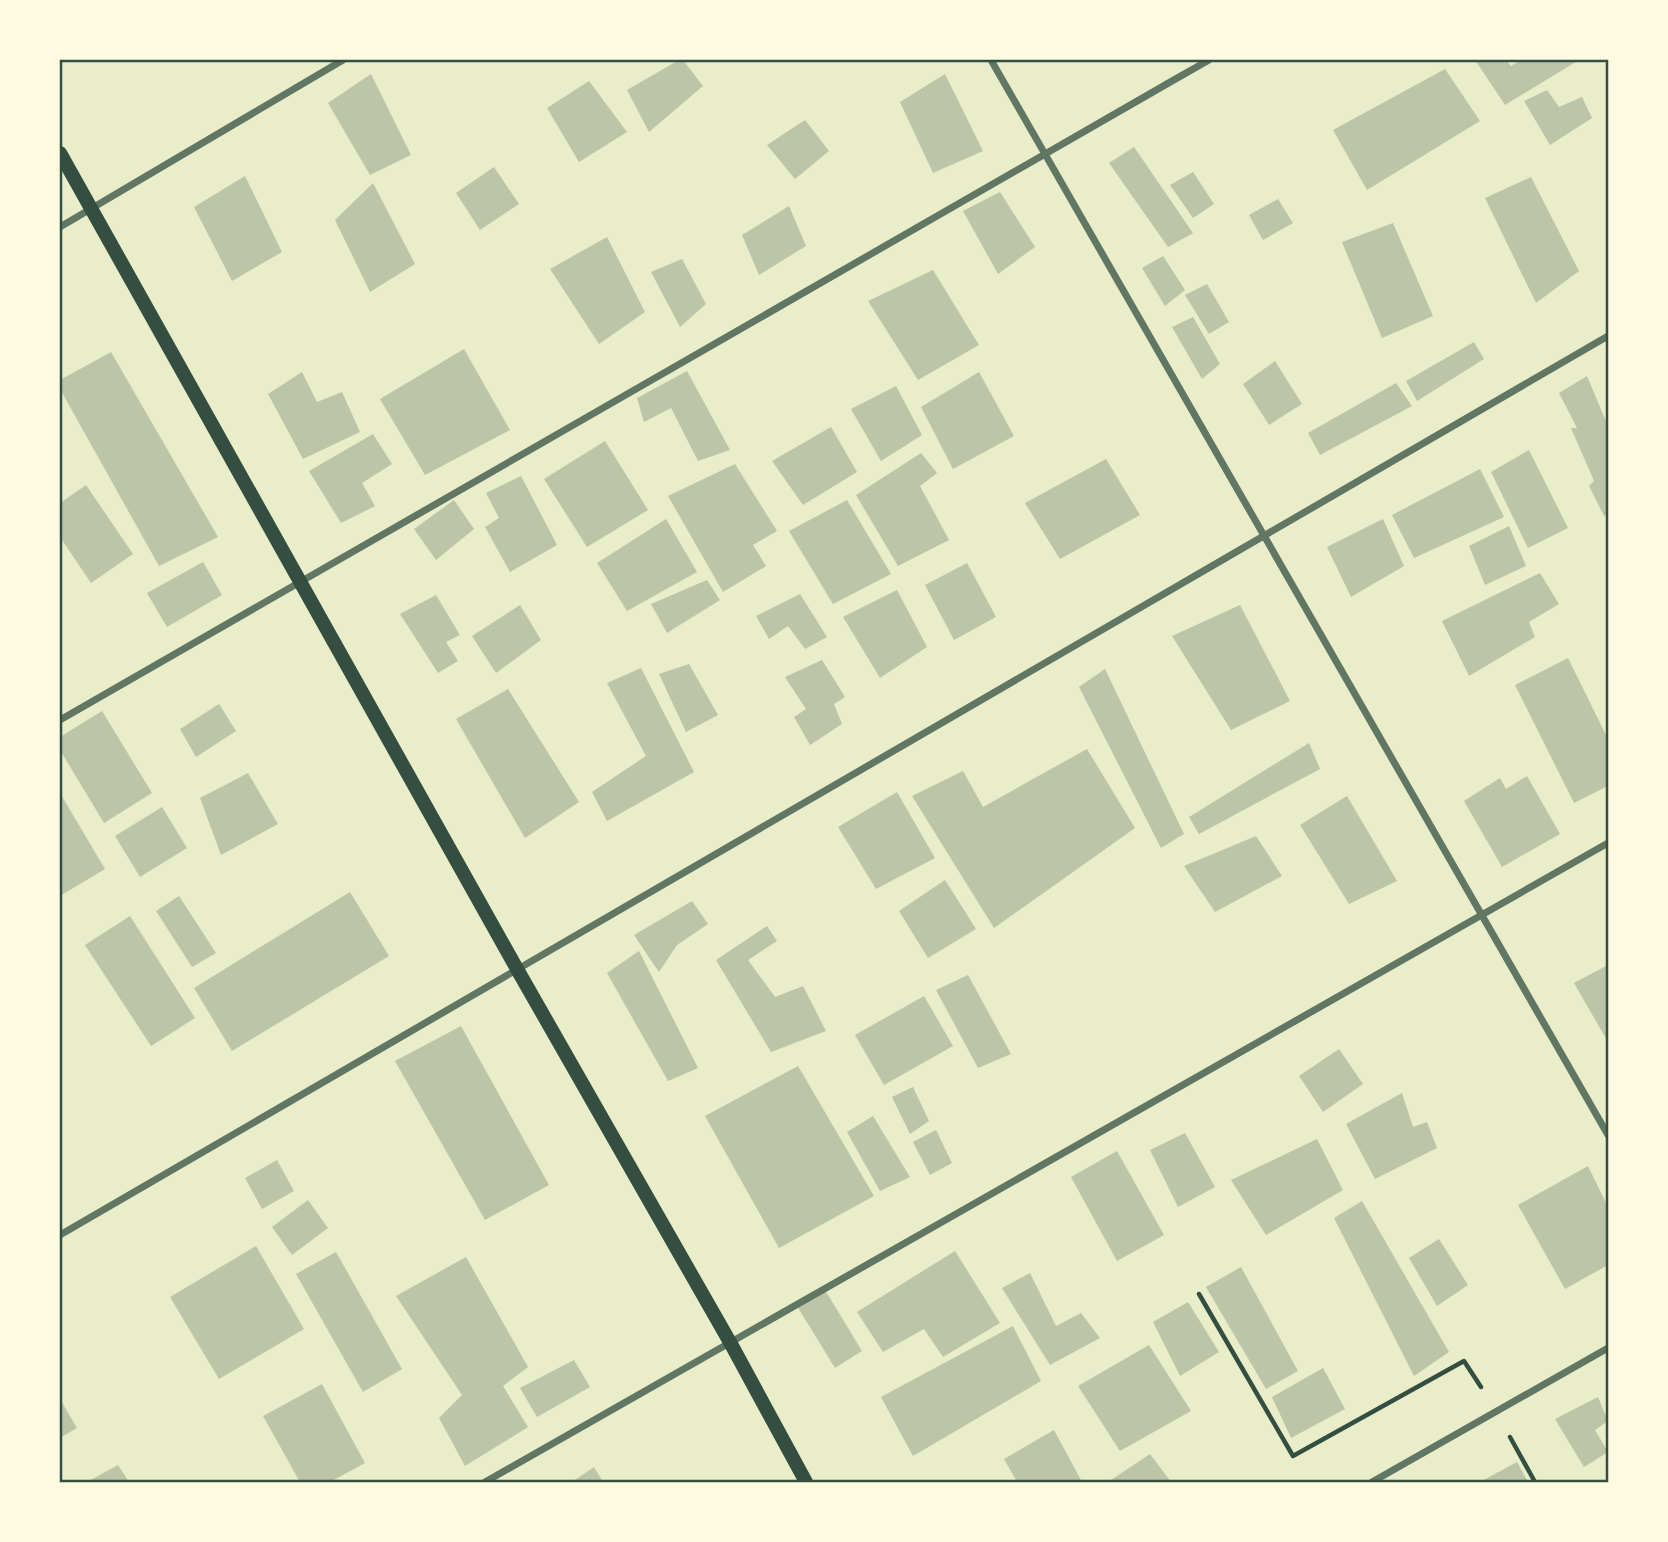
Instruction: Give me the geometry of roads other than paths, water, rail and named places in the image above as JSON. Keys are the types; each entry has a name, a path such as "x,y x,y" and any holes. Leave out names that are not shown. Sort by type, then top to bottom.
{"main road":[{"path":"60,153 517,969 731,1343 806,1482"}],"street":[{"path":"60,227 343,60"},
{"path":"991,60 1608,1135"},
{"path":"60,720 301,584 1209,60"},
{"path":"60,1235 1608,336"},
{"path":"485,1482 1608,843"},
{"path":"1372,1482 1608,1348"}]}
